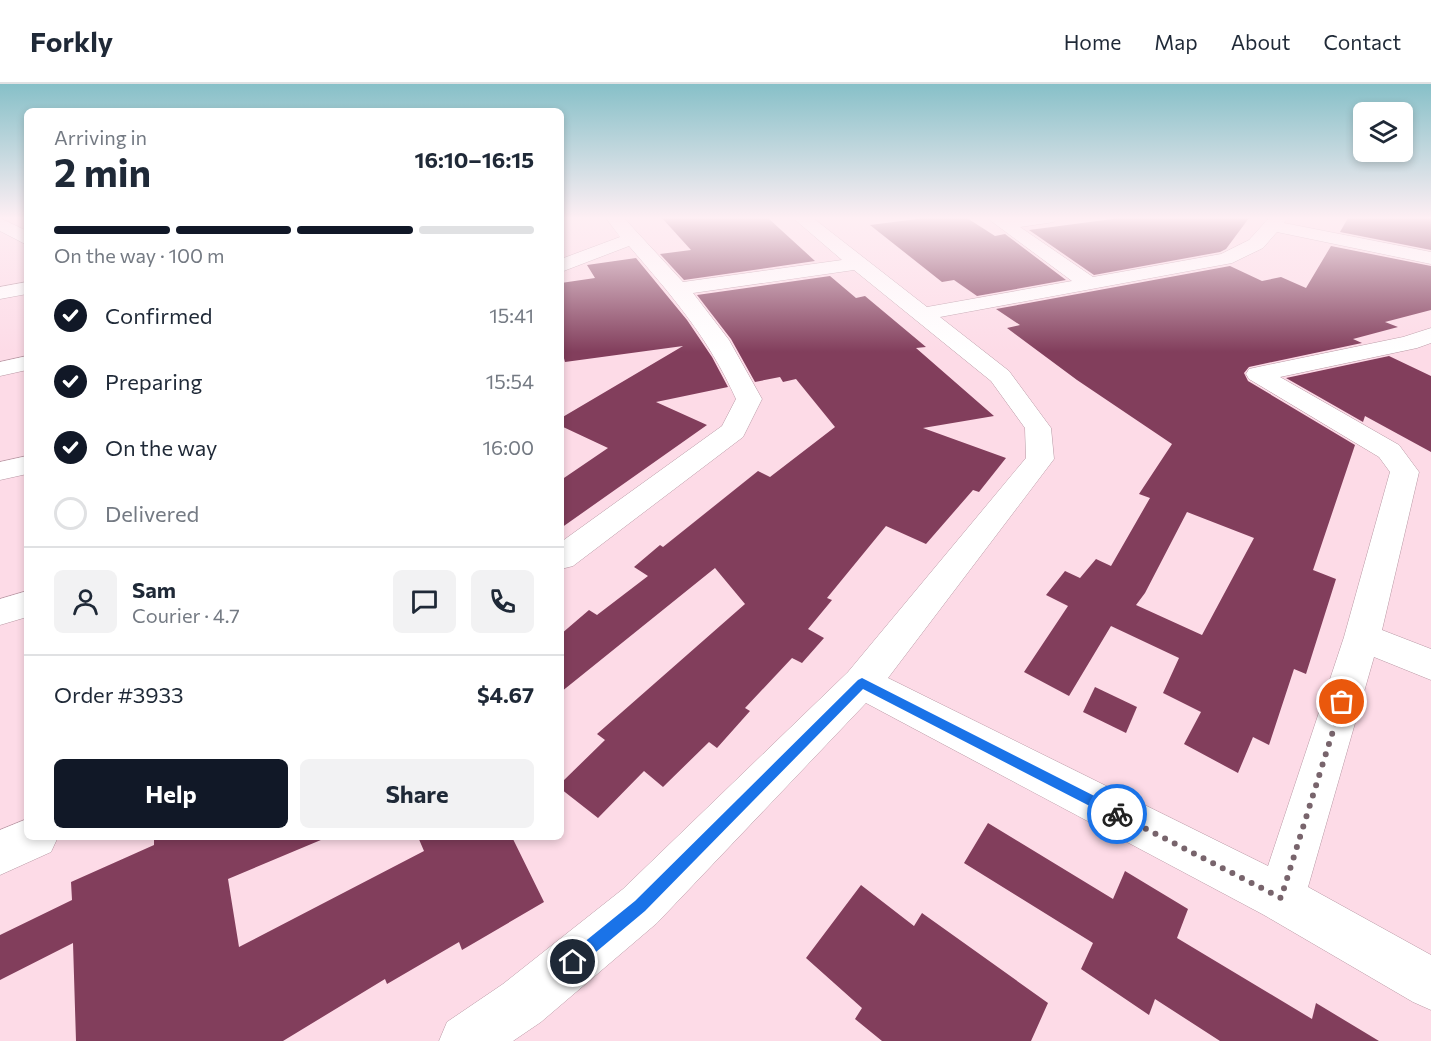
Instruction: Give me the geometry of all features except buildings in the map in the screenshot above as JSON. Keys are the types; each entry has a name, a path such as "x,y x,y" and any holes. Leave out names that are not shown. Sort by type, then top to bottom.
{"street":[{"path":"564,556 733,431 749,399 733,364 678,289 653,263"},
{"path":"466,1041 522,1003 640,906 862,683 1040,459 1038,428 1000,376 859,263 678,289"},
{"path":"1060,263 1090,284"},
{"path":"922,314 1197,263"},
{"path":"0,293 24,289"},
{"path":"1281,898 1362,637 1405,472 1389,451 1258,374 1424,344"},
{"path":"0,369 24,364"},
{"path":"0,471 24,466"},
{"path":"0,612 24,605"},
{"path":"1362,637 1431,665"},
{"path":"862,683 1281,898 1431,984"},
{"path":"0,853 28,840"}],"way so far":[{"path":"1117,814 1281,898 1342,702"}],"route":[{"path":"573,962 640,906 862,683 1117,814"}]}
